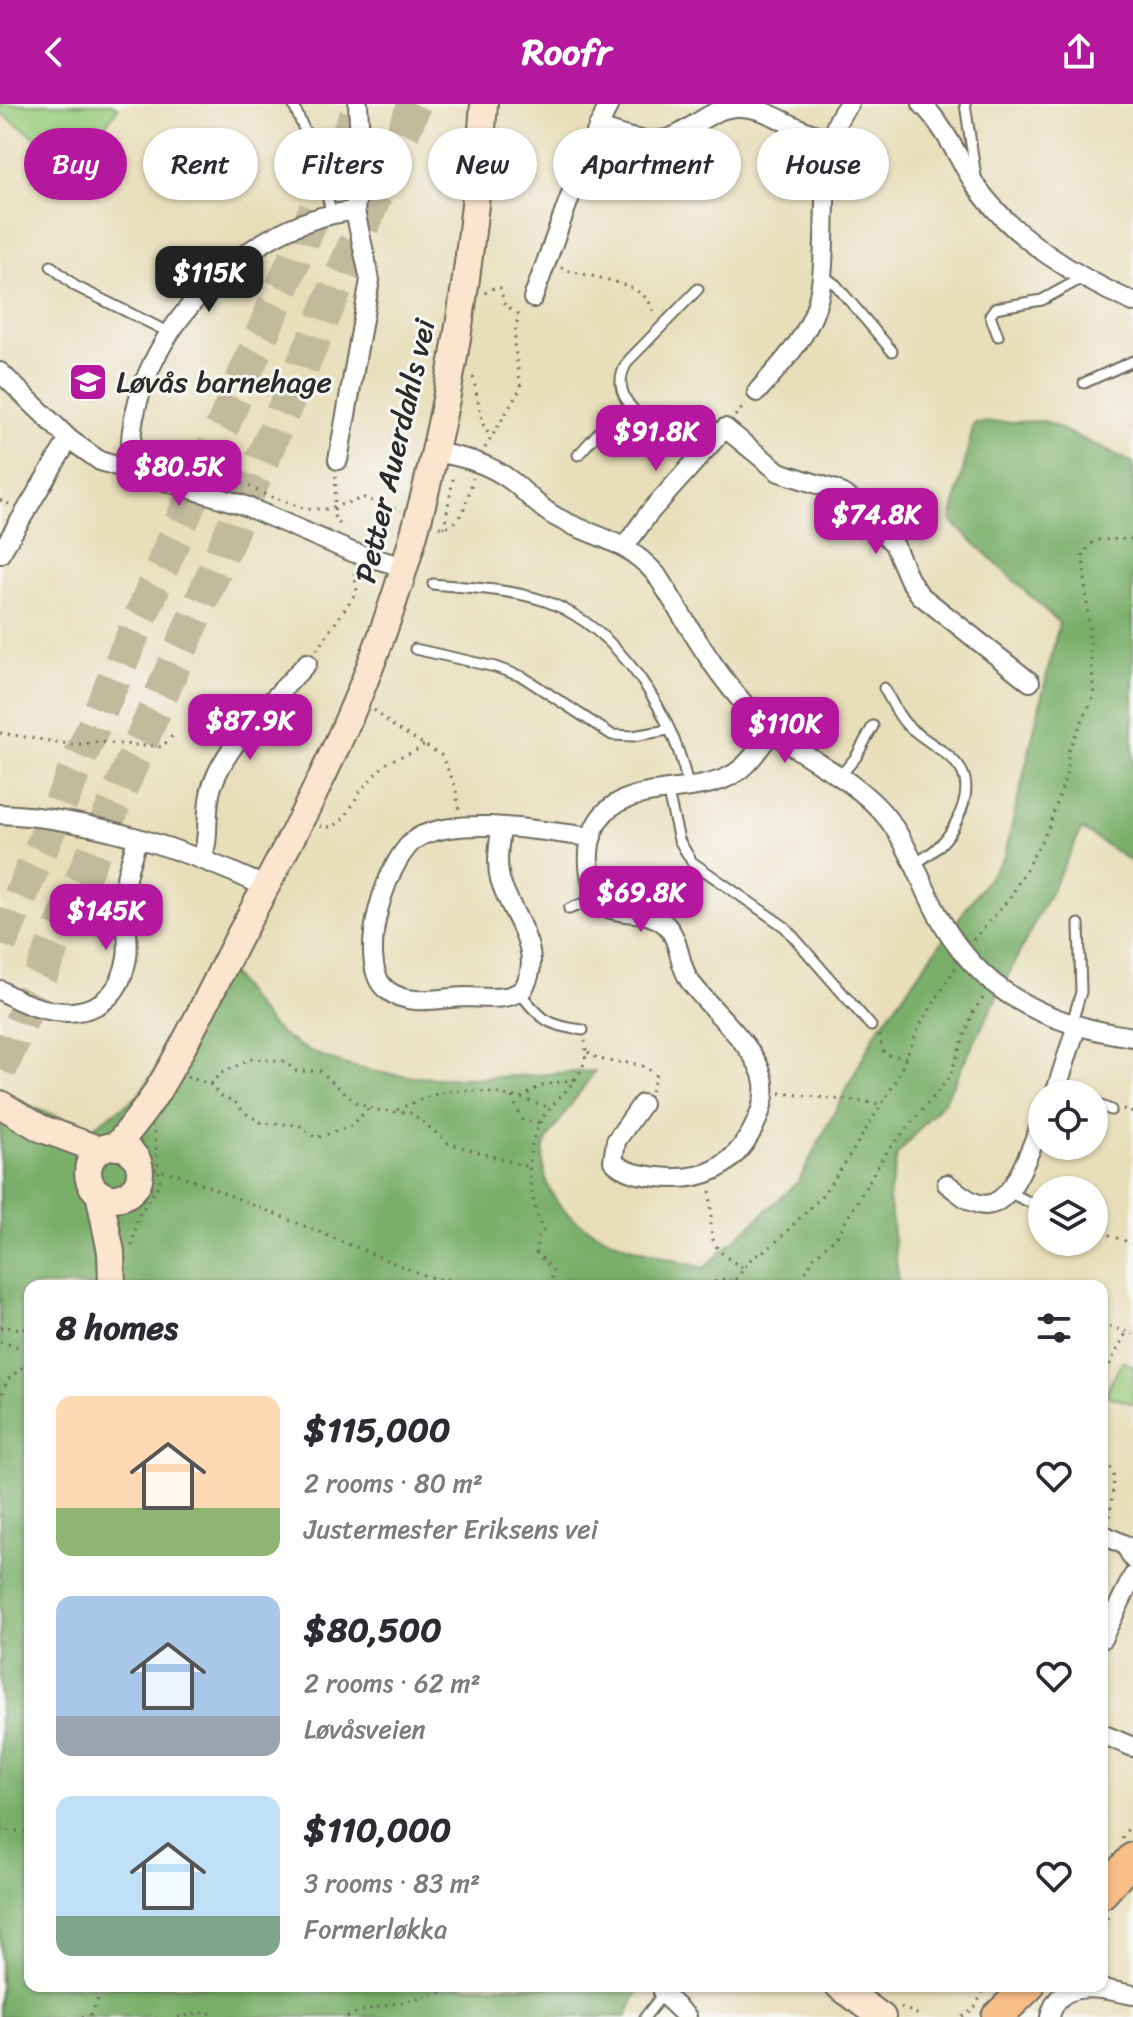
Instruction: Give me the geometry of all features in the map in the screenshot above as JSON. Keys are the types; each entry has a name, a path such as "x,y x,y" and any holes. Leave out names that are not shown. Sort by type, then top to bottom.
{"main road":[{"path":"1108,1886 1133,1858"},
{"path":"997,2017 1021,1999"}],"street":[{"path":"338,460 370,280 355,211 361,156 358,104"},
{"name":"Petter Auerdahls vei","path":"121,1254 125,1196 137,1183 123,1160 303,817 356,702 404,567 434,452 463,297 484,104"},
{"path":"527,300 546,263 609,104"},
{"path":"757,392 806,330 816,307 823,275 831,136 849,104"},
{"path":"922,104 934,115 976,185 1000,215 1084,277 1133,302"},
{"path":"598,127 637,140 666,140 709,116 734,107 762,112 793,128"},
{"path":"132,470 131,421 168,332 190,303 239,262 288,229 332,214 355,211"},
{"path":"0,372 89,455 270,515 352,552 404,567"},
{"path":"625,546 649,513 725,428 779,472 836,490 849,498 894,544 909,579 920,595 1030,682"},
{"path":"0,554 69,439"},
{"path":"434,452 471,459 494,469 558,518 625,546 656,574 738,698 772,731 841,775 884,814 915,863 947,929 965,954 994,983 1037,1011 1074,1027 1133,1037"},
{"path":"202,860 208,842 209,799 217,775 253,725 307,663"},
{"path":"642,1104 616,1141 613,1161 626,1170 675,1179 708,1175 730,1162 747,1140 762,1107 764,1091 757,1064 687,978 666,925 649,914 609,910 596,898 588,867 592,837 606,814 623,800 667,789 716,782 737,772 772,731"},
{"path":"0,814 67,823 137,840 202,860 266,887"},
{"path":"501,829 499,875 532,956 528,979 519,992 504,997 411,1000 384,988 373,969 375,924 399,856 420,836 460,827 501,829 592,837"},
{"path":"0,990 34,1009 58,1014 84,1010 105,998 121,976 127,957 123,900 125,880 137,840"},
{"path":"1066,1080 1074,1027"},
{"path":"0,1104 40,1128 123,1160 92,1187 107,1197 125,1196"},
{"path":"947,1184 979,1204 999,1203 1010,1193 1028,1153"},
{"path":"99,1193 121,1254 114,1280"},
{"path":"1108,1535 1125,1545 1133,1559"},
{"path":"1108,1627 1133,1576"},
{"path":"1108,1737 1133,1747"},
{"path":"667,1992 687,2017"},
{"path":"847,1992 882,2017"},
{"path":"1050,2017 1057,2001 1072,1992"},
{"path":"1108,1992 1133,1995"}],"lane":[{"path":"293,104 317,159 332,214"},
{"path":"965,104 976,185"},
{"path":"51,266 75,286 168,332"},
{"path":"823,275 836,285 892,351"},
{"path":"998,336 990,315 995,308 1042,300 1084,277"},
{"path":"698,289 622,371 622,392 629,406 699,457"},
{"path":"1084,383 1133,361"},
{"path":"578,455 608,422 629,406"},
{"path":"433,584 516,593 573,615 608,641 630,666 668,730 688,787"},
{"path":"415,649 495,667 523,677 612,735 633,736 668,730"},
{"path":"884,688 906,724 951,757 966,778 967,795 954,827 938,848 915,863"},
{"path":"841,775 856,757 873,726"},
{"path":"667,789 679,840 692,862 785,927 871,1026"},
{"path":"569,909 596,898"},
{"path":"1074,1027 1081,992 1079,924"},
{"path":"519,992 545,1021 556,1027 583,1030"},
{"path":"1010,1193 1028,1201"},
{"path":"645,2017 664,1992"}],"path":[{"path":"546,263 636,291 654,309 655,334"},
{"path":"463,297 474,298 495,287 500,288 505,306 517,311"},
{"path":"483,451 521,388 514,343 517,311 527,300"},
{"path":"453,352 469,362 483,424 491,438"},
{"path":"725,428 757,392"},
{"path":"307,663 357,591 352,552 354,542 337,522 333,507 338,460"},
{"path":"444,528 457,466"},
{"path":"132,470 202,468 296,507 333,507 350,499 364,498 404,513"},
{"path":"435,526 444,528 461,516 473,478"},
{"path":"1086,548 1095,540 1133,539"},
{"path":"356,702 377,712 393,726 426,743 441,755 455,785 460,827"},
{"path":"0,733 75,745 95,742 162,747 168,745 173,735"},
{"path":"303,817 323,827 336,827 383,766 414,754 426,743"},
{"path":"801,1280 814,1257 837,1236 883,1157 949,1078 974,1010 994,983"},
{"path":"871,1026 878,1030 884,1054 907,1058"},
{"path":"551,1280 554,1271 536,1252 538,1237 543,1231 528,1167 540,1123 586,1066 588,1052 583,1030"},
{"path":"588,1052 597,1060 637,1062 649,1067 656,1076 642,1104"},
{"path":"210,1084 221,1073 252,1059 283,1061 296,1071 320,1071 342,1093 369,1108 412,1113 448,1143 528,1167"},
{"path":"170,1067 200,1083 210,1084 219,1095 235,1102 252,1118 270,1126 299,1125 316,1138 351,1126 369,1108"},
{"path":"521,1098 540,1086 576,1078"},
{"path":"393,1112 433,1092 471,1089 521,1098 551,1108"},
{"path":"764,1091 883,1104"},
{"path":"512,1097 522,1120 540,1123"},
{"path":"123,1160 154,1130"},
{"path":"121,1254 157,1190 123,1160"},
{"path":"123,1160 428,1277 453,1280"},
{"path":"708,1175 711,1240 716,1250 743,1267"},
{"path":"125,1228 134,1228"},
{"path":"1108,1234 1133,1244"},
{"path":"1108,1326 1133,1334"},
{"path":"0,1327 24,1329"},
{"path":"1108,1368 1126,1333"},
{"path":"0,1342 24,1346"},
{"path":"0,1401 7,1380 24,1366"},
{"path":"1108,1461 1114,1477 1112,1510 1108,1522"},
{"path":"0,1830 24,1832"},
{"path":"82,2017 90,2015 101,1992"},
{"path":"347,2017 362,2010 443,1992"},
{"path":"962,2017 974,2009 983,1992"},
{"path":"178,2017 208,2012 216,2017"}],"green space":[{"path":"0,104 112,104 118,108 103,128 24,129 0,112"},
{"path":"1044,421 1133,463 1133,863 1082,829 945,1100 897,1155 889,1197 898,1280 24,1280 24,1992 638,1992 626,2017 0,2017 0,1089 30,1107 92,1128 137,1097 190,1021 221,961 276,1030 319,1055 356,1067 395,1075 435,1078 595,1071 544,1147 545,1176 556,1200 574,1219 597,1233 624,1245 704,1268 799,1181 876,1032 1005,855 1059,623 951,521 974,423"},
{"path":"1122,1361 1133,1366 1133,1404 1108,1396 1108,1389"}],"tunnel":[{"path":"0,944 361,104"},
{"path":"0,1070 415,104"}],"place":[{"name":"Løvås barnehage","path":"88,382"}]}
